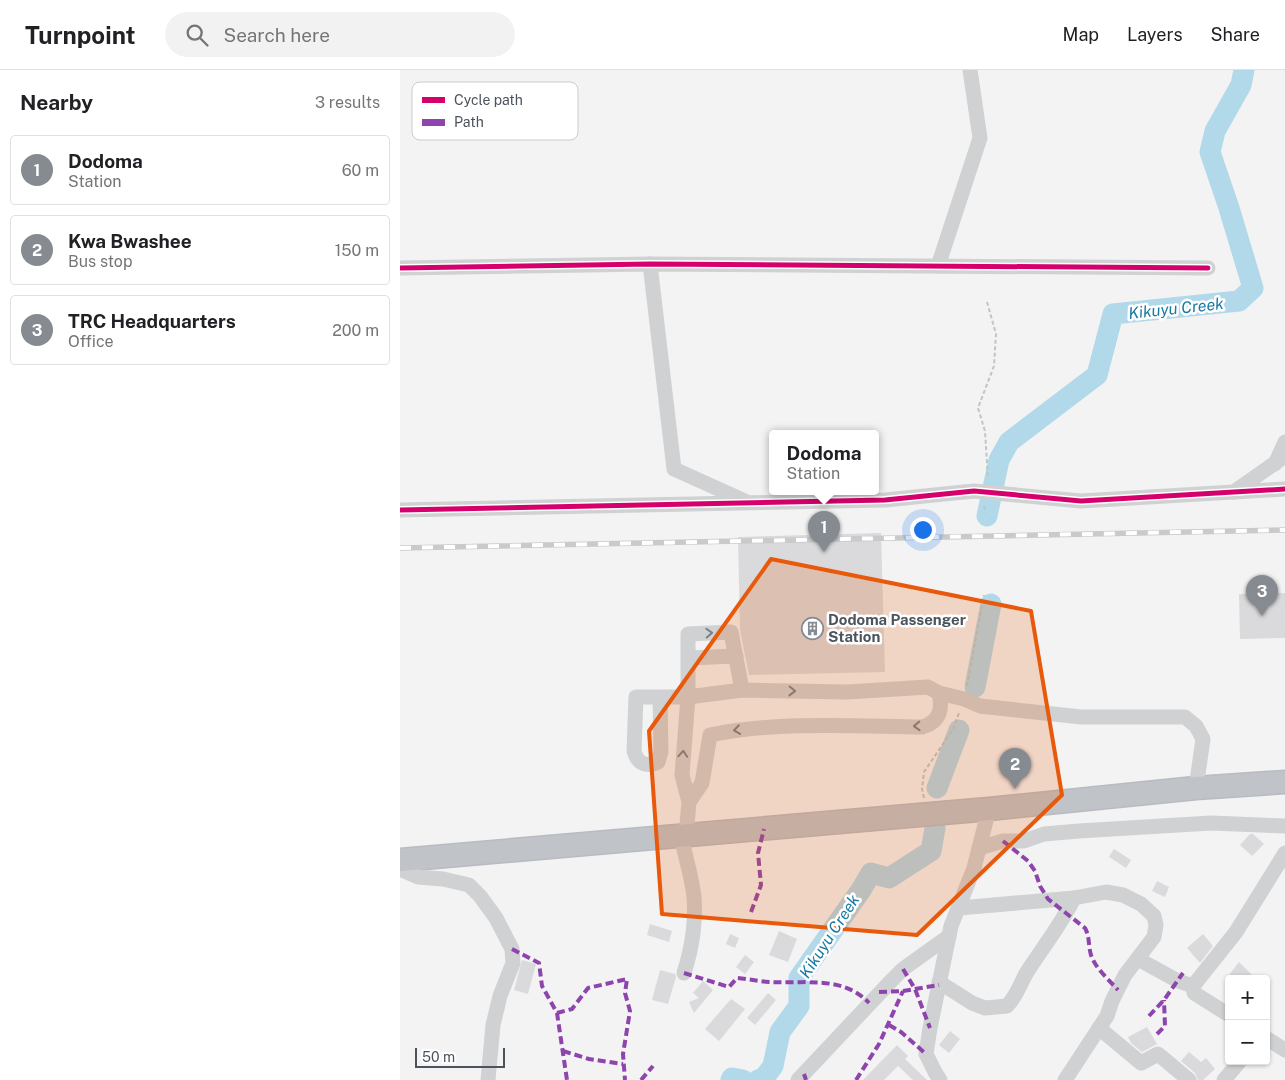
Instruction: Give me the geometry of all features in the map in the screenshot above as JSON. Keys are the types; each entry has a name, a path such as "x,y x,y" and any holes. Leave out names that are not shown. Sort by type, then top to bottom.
{"highway":[{"path":"400,860 989,809 1196,788 1285,782"}],"street":[{"path":"938,266 980,138 970,70"},
{"path":"650,264 674,469 749,503"},
{"path":"400,268 650,264 1208,268"},
{"path":"1264,491 1281,459 1285,442"},
{"path":"1234,492 1281,459"},
{"path":"400,510 885,500 974,491 1081,500 1285,489"},
{"path":"689,802 682,775 688,696 688,634 731,632 742,690"},
{"path":"689,658 736,656"},
{"path":"660,696 688,696 742,690 846,692 928,687 939,693 964,699 980,706 1081,717 1185,717 1196,726 1203,739 1196,788"},
{"path":"684,973 694,927 694,896 683,836 689,802 702,783 710,735 738,730 828,725 922,727 931,724 939,715 941,702 939,693"},
{"path":"940,1080 926,1054 930,1028 949,936 974,868 989,809"},
{"path":"979,848 1003,841 1024,841 1044,834 1079,831 1211,823 1285,826"},
{"path":"1225,1012 1194,993 1193,986 1236,932 1285,852"},
{"path":"400,869 418,877 443,879 468,885 480,896 496,918 512,949 513,963 500,996 492,1025 488,1080"},
{"path":"959,908 1074,898 1106,892 1123,895 1141,904 1154,916 1156,931 1149,945 1125,975 1107,1016 1065,1080"},
{"path":"940,982 972,1003 986,1008 1007,1006 1019,992 1025,975 1066,914 1074,898"},
{"path":"798,1080 903,969 949,936"},
{"path":"1138,959 1193,986"},
{"path":"1099,1028 1141,1063 1158,1054 1189,1080"},
{"path":"1270,1041 1285,1050"},
{"path":"1224,1080 1237,1065"}],"path":[{"path":"987,302 996,334 994,366 978,408 985,431 988,479"},
{"path":"984,502 986,513"}],"highlighted area":[{"path":"771,559 1031,611 1062,795 917,935 662,914 649,731"}],"building":[{"name":"Dodoma Passenger Station","path":"881,533 885,672 749,675 740,630 738,537"},
{"path":"1285,593 1285,638 1240,639 1239,594"},
{"path":"1250,834 1253,834 1264,844 1252,856 1240,845"},
{"path":"1114,849 1131,860 1126,868 1109,857"},
{"path":"1157,881 1169,887 1165,897 1152,891"},
{"path":"650,924 672,931 669,942 647,935"},
{"path":"779,931 797,939 788,962 769,955"},
{"path":"730,934 739,938 735,948 726,944"},
{"path":"1203,934 1213,946 1200,963 1187,948"},
{"path":"745,955 754,962 745,974 736,967"},
{"path":"522,960 536,964 528,994 514,990"},
{"path":"1239,962 1252,975 1229,975"},
{"path":"660,970 675,974 676,977 668,1004 652,1000"},
{"path":"703,981 713,990 694,1013 689,1002 699,998 693,993"},
{"path":"768,993 776,1000 755,1025 747,1018"},
{"path":"731,999 745,1009 719,1041 705,1029"},
{"path":"1147,1027 1157,1044 1142,1052 1131,1043 1128,1037"},
{"path":"950,1031 960,1039 949,1053 939,1045"},
{"path":"897,1045 908,1056 905,1059 927,1080 913,1080 898,1066 884,1080 863,1080"},
{"path":"1189,1052 1201,1062 1206,1058 1215,1069 1203,1080 1198,1080 1195,1073 1181,1061"}],"waterway":[{"name":"Kikuyu Creek","path":"987,516 999,460 1009,442 1097,375 1113,314 1239,301 1253,288 1210,152 1215,131 1241,85 1244,70"},
{"name":"Kikuyu Creek","path":"975,687 991,604"},
{"name":"Kikuyu Creek","path":"937,788 959,730"},
{"name":"Kikuyu Creek","path":"758,1080 764,1078 773,1066 780,1032 799,1006 799,978 871,873 889,878 931,851 935,828"},
{"name":"Kikuyu Creek","path":"731,1080 732,1078 743,1080"}],"railway":[{"path":"400,548 1285,530"}],"marked path":[{"path":"751,912 761,885 758,853 764,829"},
{"path":"1003,841 1028,861 1035,871 1040,886 1048,899 1085,928 1093,960 1118,990"},
{"path":"512,949 539,963 542,986 557,1013 567,1080"},
{"path":"903,969 915,989 930,1028"},
{"path":"684,973 729,987 737,978 769,982 809,982 835,985 859,994 869,1003"},
{"path":"1149,1016 1164,1000 1183,973"},
{"path":"557,1013 572,1009 588,988 627,979 625,993 630,1011 623,1054 625,1080"},
{"path":"879,992 903,991 939,985"},
{"path":"856,1080 879,1044 903,991"},
{"path":"1157,1034 1165,1026 1164,1000"},
{"path":"889,1025 901,1032 926,1054"},
{"path":"563,1051 589,1059 623,1064"},
{"path":"641,1080 653,1066"},
{"path":"804,1074 806,1080"}],"cycle path":[{"path":"400,268 650,264 1208,268"},
{"path":"400,510 885,500 974,491 1081,501 1285,489"}],"place":[{"name":"Dodoma","path":"824,552"},
{"name":"TRC Headquarters","path":"1262,616"},
{"name":"Dodoma Passenger Station","path":"812,629"},
{"name":"Kwa Bwashee","path":"1015,789"}]}
